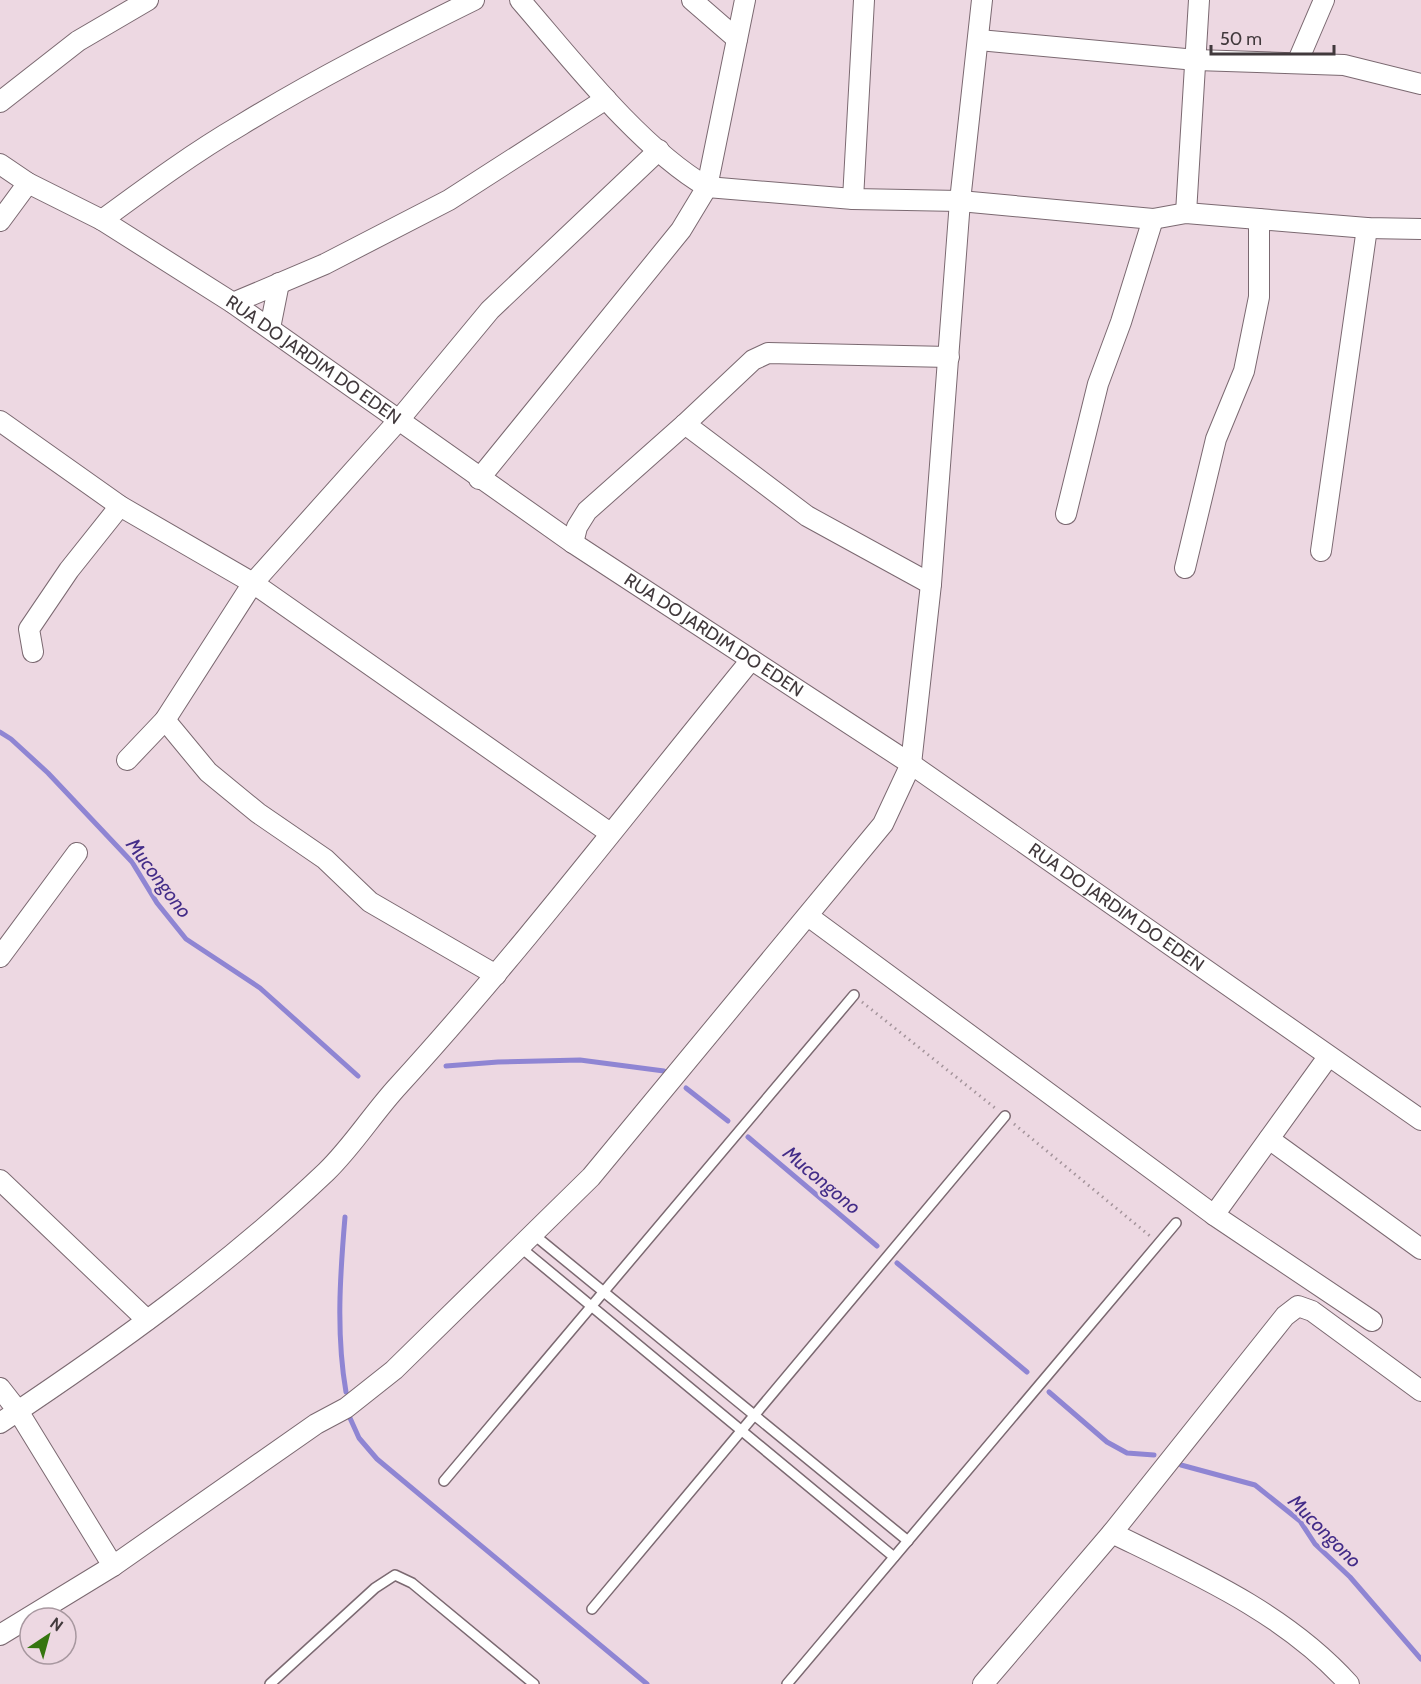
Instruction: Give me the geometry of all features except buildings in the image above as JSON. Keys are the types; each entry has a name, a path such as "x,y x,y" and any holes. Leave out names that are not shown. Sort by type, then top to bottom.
{"street":[{"path":"0,102 78,41 148,0"},
{"path":"102,220 159,178 240,125 345,65 474,0"},
{"path":"520,0 606,99 690,177 707,187 853,199 960,201 1153,219 1186,213 1366,228 1421,229"},
{"path":"692,0 737,39"},
{"path":"479,478 681,230 707,187 745,0"},
{"path":"853,199 864,0"},
{"path":"0,1635 113,1566 316,1424 354,1401 418,1348 591,1177 883,824 911,764 931,584 960,201 982,0"},
{"path":"1186,213 1199,0"},
{"path":"1297,63 1323,0"},
{"path":"979,40 1196,60 1344,64 1421,84"},
{"path":"233,303 325,264 449,200 606,99"},
{"path":"127,760 165,720 253,583 398,421 490,310 660,150"},
{"name":"RUA DO JARDIM DO EDEN","path":"0,164 28,183 102,220 233,303 573,543 911,764 1421,1120"},
{"path":"0,221 28,183"},
{"path":"1065,514 1098,384 1153,219"},
{"path":"1185,568 1216,439 1246,360 1259,297 1259,219"},
{"path":"1321,551 1366,228"},
{"path":"270,328 279,283"},
{"path":"573,543 578,527 587,511 753,360 768,353 949,357"},
{"path":"0,421 120,506 253,583 610,833"},
{"path":"685,424 807,516 931,584"},
{"path":"33,652 29,629 69,570 120,506"},
{"path":"0,1423 147,1320 234,1255 328,1170 380,1105 546,917 610,833 751,660"},
{"path":"165,720 208,772 258,813 325,859 370,902 496,975"},
{"path":"1,954 77,853"},
{"path":"808,916 1214,1215 1372,1321"},
{"path":"1214,1215 1328,1057"},
{"path":"1269,1139 1421,1249"},
{"path":"0,1180 147,1320"},
{"path":"990,1682 1285,1316 1298,1306 1312,1311 1421,1391"},
{"path":"0,1388 18,1411 113,1566"},
{"path":"1112,1533 1232,1593 1286,1628 1337,1670 1349,1684"}],"lane":[{"path":"444,1481 854,995"},
{"path":"592,1609 1005,1116"},
{"path":"786,1684 1176,1223"},
{"path":"527,1240 604,1292 908,1541"},
{"path":"527,1240 592,1306 894,1557"},
{"path":"270,1684 375,1588 395,1575 412,1582 534,1684"}],"waterway":[{"name":"Mucongono","path":"0,732 11,739 48,773 132,862 157,903 186,939 260,988 358,1076"},
{"name":"Mucongono","path":"446,1066 580,1060 664,1071"},
{"name":"Mucongono","path":"686,1088 728,1121"},
{"name":"Mucongono","path":"748,1137 877,1246"},
{"path":"345,1217 340,1283 340,1327 346,1392"},
{"name":"Mucongono","path":"897,1263 1027,1372"},
{"name":"Mucongono","path":"1049,1392 1107,1442 1127,1453 1154,1455"},
{"path":"350,1418 359,1438 377,1459 647,1684"},
{"name":"Mucongono","path":"1181,1465 1255,1485 1300,1521 1315,1544 1350,1577 1421,1659"}]}
